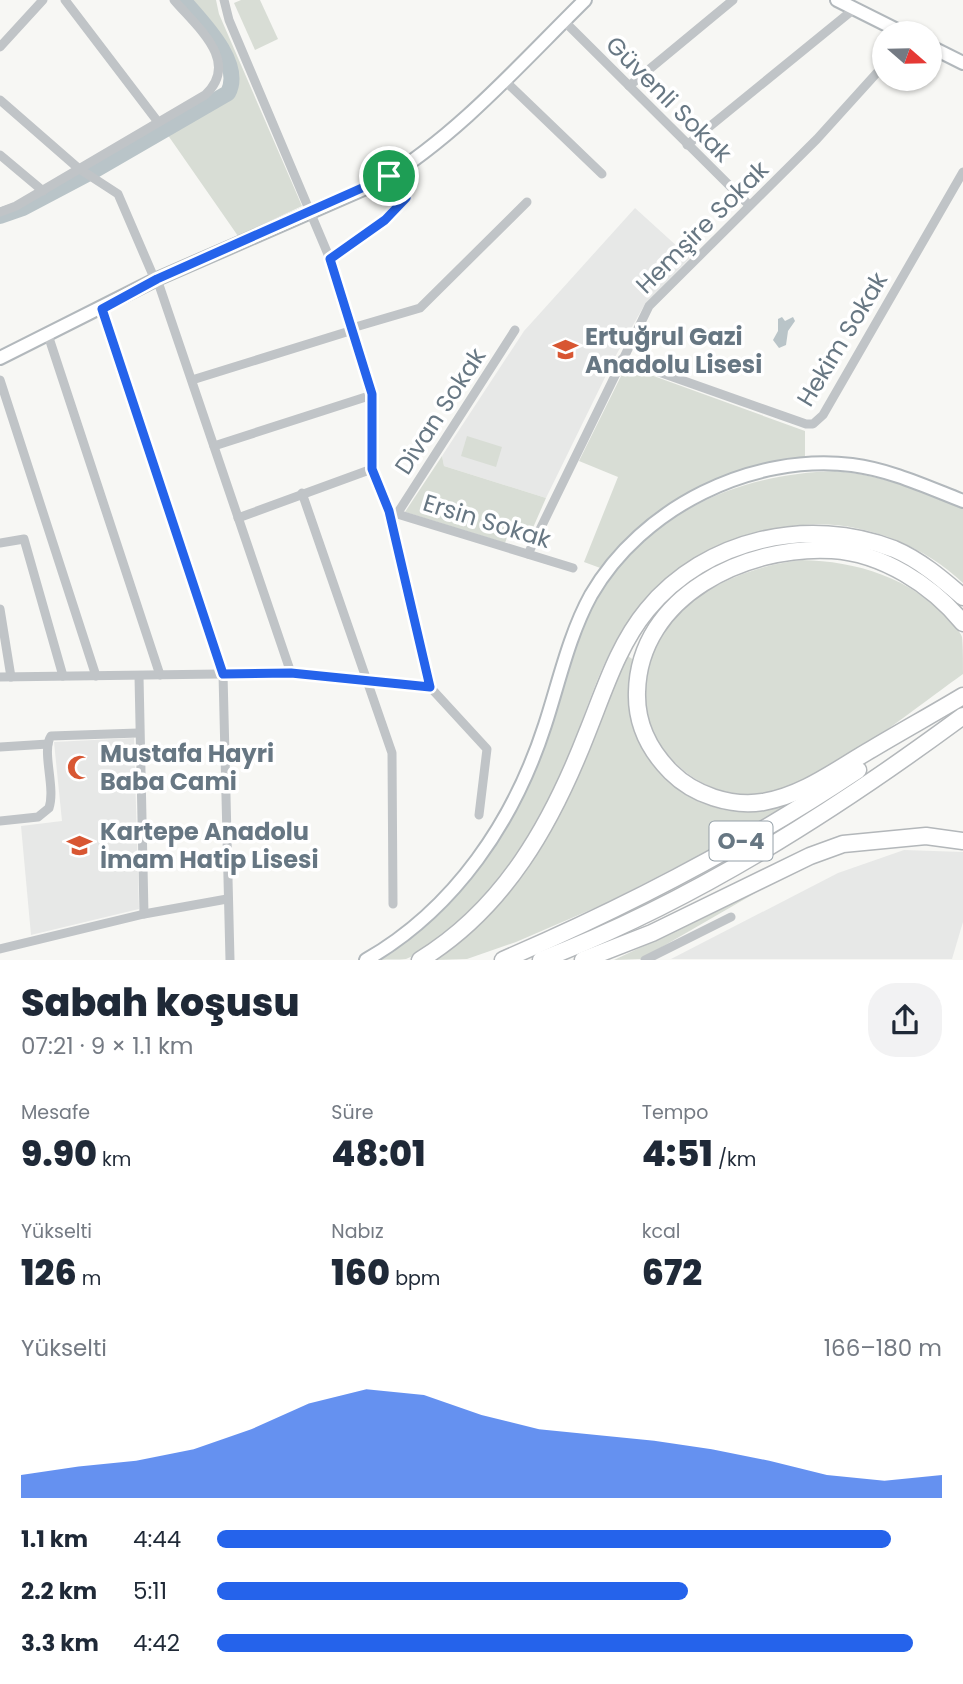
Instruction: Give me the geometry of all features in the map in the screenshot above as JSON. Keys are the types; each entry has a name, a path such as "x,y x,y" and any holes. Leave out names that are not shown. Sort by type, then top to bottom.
{"highway":[{"path":"420,960 483,910 520,867 570,778 626,642 647,610 674,582 708,560 744,544 776,536 830,534 894,550 942,579 963,597"},
{"path":"963,623 923,586 884,564 834,550 773,555 725,570 695,588 663,617 647,641 637,669 636,701 639,722 658,759 677,778 708,796 747,803 788,795 820,781 963,696"},
{"name":"O-4","path":"503,960 584,925 807,804 963,696"},
{"name":"O-4","path":"541,960 628,920 775,844 963,716"},
{"path":"583,960 652,933 810,856 843,844 876,838 926,836 963,841"}],"street":[{"path":"0,47 43,0"},
{"path":"65,0 158,122"},
{"path":"0,212 43,191 205,95 215,86 220,74 216,50 174,0"},
{"path":"224,0 229,20 330,259 372,394 372,469 393,512 430,687 486,749 479,815"},
{"path":"0,358 102,309 156,279 389,176 451,130 585,0"},
{"path":"629,86 733,0"},
{"path":"837,0 878,21"},
{"path":"687,145 854,9"},
{"name":"Güvenli Sokak","path":"564,21 748,205"},
{"path":"942,52 963,63"},
{"name":"Hemşire Sokak","path":"528,554 649,306 817,139 872,78"},
{"path":"505,80 602,174"},
{"path":"0,100 78,168 118,194 156,279 291,673"},
{"path":"0,155 43,191"},
{"name":"Hekim Sokak","path":"622,359 806,424 813,424 823,415 963,173"},
{"path":"330,259 385,220 406,198 389,176"},
{"path":"192,380 421,308 527,202"},
{"path":"102,309 223,674 230,960"},
{"name":"Divan Sokak","path":"393,512 515,330"},
{"path":"48,335 160,675"},
{"path":"0,380 96,676"},
{"path":"214,446 372,394"},
{"path":"366,960 404,934 454,891 473,867 501,824 524,777 544,728 580,618 592,594 631,544 662,517 725,482 804,464 853,466 895,475 963,501"},
{"path":"238,517 372,469"},
{"path":"302,493 392,753 393,904"},
{"name":"Ersin Sokak","path":"393,512 573,568"},
{"path":"0,543 24,539 63,676"},
{"path":"0,608 11,677"},
{"path":"0,677 291,673 430,687"},
{"path":"139,676 138,733 144,914"},
{"path":"0,821 38,817 49,808 52,792 48,738 56,735 138,733"},
{"path":"0,747 48,744"},
{"path":"0,949 144,914 227,899"},
{"path":"645,960 731,917"}],"shaded area":[{"path":"183,0 216,0 219,14 302,206 238,236 165,131 224,96 231,85 222,48"},
{"path":"241,0 260,0 278,39 255,50 234,3"},
{"name":"Ertuğrul Gazi Anadolu Lisesi","path":"635,208 690,258 645,304 615,357 546,498 444,466 442,456 524,331"},
{"path":"782,317 785,321 793,317 795,321 788,331 786,345 779,348 773,340 778,331 778,319"},
{"path":"626,366 805,431 805,460 706,486 603,569 584,562 618,477 579,461"},
{"path":"467,436 502,447 496,467 461,456"},
{"path":"442,456 444,466 546,498 532,530 512,523 505,543 405,512"},
{"path":"835,471 901,484 963,509 963,583 947,569 909,546 868,531 825,524 769,530 738,538 709,550 682,566 637,609 619,636 603,667 555,790 504,872 466,915 430,946 406,959 380,960 450,902 479,868 504,830 584,621 604,586 628,556 656,530 721,493 796,474"},
{"path":"802,560 862,568 918,593 934,605 961,635 963,674 847,757 798,783 775,791 750,795 726,792 703,783 683,770 666,752 653,732 645,709 644,684 650,657 662,633 679,612 700,595 750,571"},
{"path":"626,655 634,660 630,684 636,731 660,772 677,788 697,800 721,809 744,811 784,806 786,811 604,904 516,942 467,959 435,960 473,928 505,894 531,859 572,783"},
{"name":"Kartepe Anadolu İmam Hatip Lisesi","path":"134,738 139,909 31,935 21,826 62,821 54,742"},
{"path":"904,850 963,852 963,922 952,959 671,959 838,873"},
{"path":"757,892 641,959 614,960"}],"waterway":[{"path":"0,216 23,208 95,170 228,93 231,81 226,56 183,0"}],"place":[{"name":"Ertuğrul Gazi Anadolu Lisesi","path":"565,350"},
{"name":"Mustafa Hayri Baba Cami","path":"80,767"},
{"name":"Kartepe Anadolu İmam Hatip Lisesi","path":"80,845"}],"route":[{"path":"389,176 406,198 385,220 330,259 372,394 372,469 389,511 430,687 291,673 223,674 102,309 157,279 389,176"}]}
